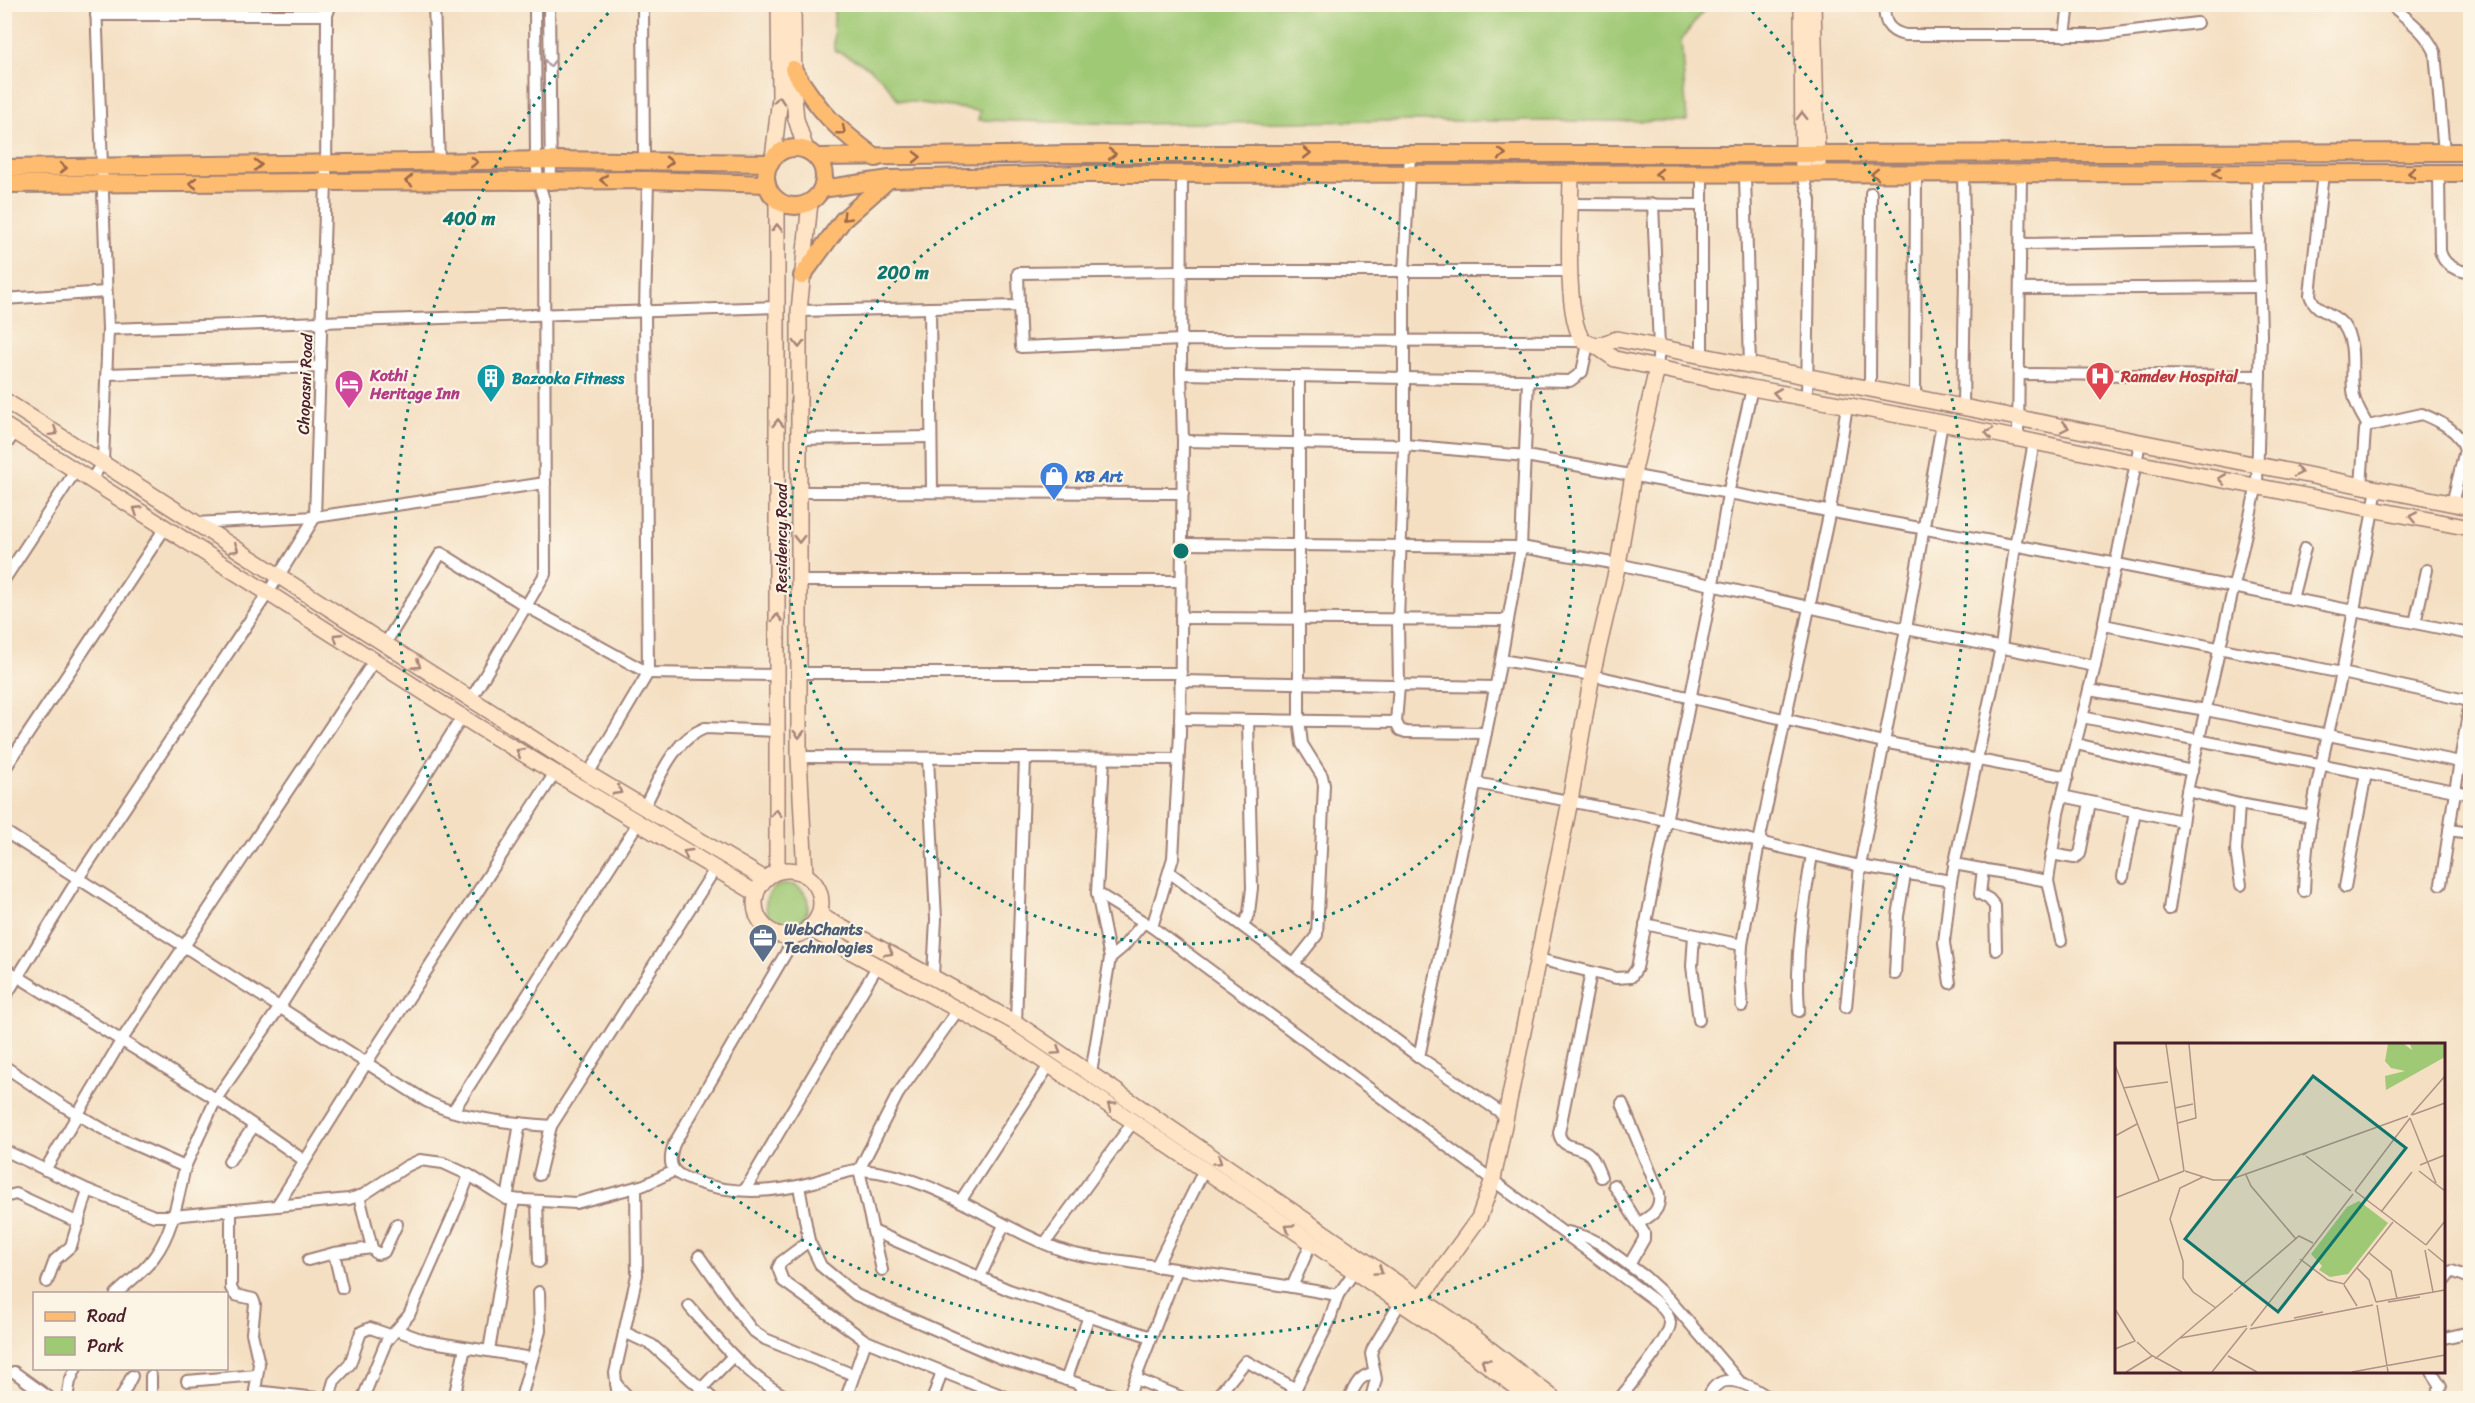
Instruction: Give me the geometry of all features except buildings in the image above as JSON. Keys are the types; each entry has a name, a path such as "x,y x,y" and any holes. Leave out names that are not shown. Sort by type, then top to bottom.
{"main road":[{"path":"779,4 780,97 771,160 766,171 767,184 777,200 794,206 810,202 822,189 824,172 811,153 796,119 793,4"},
{"path":"1802,4 1811,174"},
{"path":"1810,154 1813,4"},
{"path":"794,69 824,115 839,130 876,158"},
{"path":"4,184 102,176 326,164 771,160 784,150 792,148 811,153 876,158 1087,154 2470,152"},
{"path":"4,168 102,176 326,182 648,180 767,184"},
{"path":"822,189 890,179 1085,174 2470,173"},
{"path":"1571,174 1571,271 1575,325 1589,344 1615,359 1752,388 1942,423 2470,528"},
{"path":"802,276 843,220 890,179"},
{"name":"Residency Road","path":"770,875 776,731 779,542 777,200"},
{"name":"Residency Road","path":"805,875 799,757 799,311 810,202"},
{"path":"1589,344 1617,339 2470,507"},
{"path":"1420,1299 1479,1218 1494,1179 1570,801 1592,675 1618,564 1633,475 1657,368"},
{"path":"4,400 588,774 770,875"},
{"path":"10,428 462,717 756,893"},
{"path":"787,870 805,875 814,882 821,904 819,915 803,931 782,936 763,925 757,915 754,904 756,893 770,875 787,870"},
{"path":"819,915 1016,1023 1453,1321 1553,1398"},
{"path":"803,931 878,965 1008,1037 1438,1328 1530,1398"}],"street":[{"path":"434,4 439,163"},
{"path":"471,699 544,574 545,180 535,4"},
{"path":"544,161 549,4"},
{"path":"643,4 644,162"},
{"path":"1884,4 1884,19 1888,26 1895,33 1905,35 2101,35 2197,23"},
{"path":"2065,36 2069,4"},
{"path":"2390,4 2418,28 2435,52 2444,152"},
{"path":"91,480 103,462 108,329 96,10 327,8"},
{"name":"Chopasni Road","path":"4,999 79,877 268,593 315,517 326,182 327,8"},
{"path":"1410,154 1404,271 1402,377 1404,445 1399,546 1399,686 1396,722 1400,730 1406,732 1486,733"},
{"path":"1915,398 1916,173"},
{"path":"2169,909 2187,791 2257,485 2260,376 2258,173"},
{"path":"2323,173 2310,296 2314,305 2338,320 2345,329 2353,356 2354,396 2368,426"},
{"path":"2439,173 2442,258 2455,269 2470,273"},
{"path":"1110,958 1148,924 1173,858 1180,719 1183,493 1182,174"},
{"path":"1702,174 1702,356"},
{"path":"1807,398 1811,174"},
{"path":"1963,407 1964,174"},
{"path":"2018,439 2020,174"},
{"path":"1745,175 1750,367"},
{"path":"588,774 648,673 645,311 648,180"},
{"path":"1870,387 1871,193"},
{"path":"1571,204 1702,205"},
{"path":"1653,204 1659,347 1657,368"},
{"path":"2021,244 2259,240"},
{"path":"1181,374 1570,381 1582,372 1589,344 1182,340 1021,347 1018,273 1571,271"},
{"path":"2020,289 2260,287"},
{"path":"4,299 106,292"},
{"path":"799,311 1019,306"},
{"path":"108,329 778,307"},
{"path":"930,308 932,492"},
{"path":"107,374 320,367"},
{"path":"2020,374 2260,376"},
{"path":"1294,964 1317,935 1324,785 1322,776 1302,744 1299,719 1299,376"},
{"path":"1419,1057 1501,660 1521,547 1528,381"},
{"path":"1538,959 1616,978 1631,976 1637,968 1713,584 1728,494 1752,388"},
{"path":"1742,1006 1740,980 1742,945 1759,842 1830,510 1847,406"},
{"path":"2361,486 2365,430 2368,426 2422,414 2453,431 2460,437 2465,450 2452,504"},
{"path":"1846,1007 1860,866 1906,629 1942,423"},
{"path":"4,448 10,428"},
{"path":"799,439 931,437"},
{"path":"1183,441 1404,445 1526,456 1728,494 1830,510 2470,633"},
{"path":"1950,983 1944,943 1951,881 2001,646 2015,546 2034,442"},
{"path":"2061,941 2048,881 2051,854 2062,796 2096,666 2140,443"},
{"path":"4,580 76,470"},
{"path":"195,523 315,517 545,483"},
{"path":"2304,891 2307,841 2377,489"},
{"path":"799,492 1183,493"},
{"path":"4,770 165,528"},
{"path":"1182,544 1521,547 1618,564 1906,629 2096,666"},
{"path":"2292,599 2305,548"},
{"path":"385,644 441,554 526,606 648,673 776,675"},
{"path":"2415,623 2427,570"},
{"path":"799,581 1181,581"},
{"path":"1181,618 1508,620"},
{"path":"2104,625 2470,701 2441,884"},
{"path":"1501,660 1592,675 1883,742 2067,777"},
{"path":"45,1170 121,1041 374,661"},
{"path":"799,673 1180,677 1399,686 1495,687"},
{"path":"2090,690 2206,710 2460,762"},
{"path":"117,1292 146,1268 155,1256 173,1216 185,1167 216,1099 280,1007 462,717"},
{"path":"2082,717 2470,794"},
{"path":"1180,719 1396,722"},
{"path":"1243,926 1249,913 1252,888 1248,720"},
{"path":"644,807 676,748 694,732 705,728 776,731"},
{"path":"2076,744 2192,771"},
{"path":"799,757 1178,759"},
{"path":"928,758 936,919 933,976"},
{"path":"1016,1023 1025,758"},
{"path":"1091,1073 1110,958 1097,893 1104,759"},
{"path":"278,1204 367,1062 555,773"},
{"path":"2344,887 2366,773"},
{"path":"1476,783 1666,820 1860,866 1951,881"},
{"path":"2187,791 2239,804 2312,817"},
{"path":"2062,796 2182,820"},
{"path":"2051,854 2074,858 2080,854 2090,802"},
{"path":"2239,804 2236,851 2241,885"},
{"path":"2123,877 2135,811"},
{"path":"453,1111 638,823"},
{"path":"2449,830 2470,833"},
{"path":"4,831 426,1101 453,1111 520,1124 551,1126"},
{"path":"1799,1011 1796,977 1798,951 1812,855"},
{"path":"1954,864 2048,881"},
{"path":"539,1174 551,1126 715,869"},
{"path":"1983,870 1979,891 1995,906 1996,950"},
{"path":"1169,872 1419,1057 1506,1116"},
{"path":"1894,974 1898,916 1905,875"},
{"path":"1097,893 1148,924 1658,1303 1669,1317 1670,1325 1663,1342 1620,1398"},
{"path":"1645,924 1742,945"},
{"path":"803,931 674,1144 670,1155 674,1171 681,1177 708,1187 768,1191 799,1186 859,1170 907,1178 961,1200 1004,1225 1070,1253 1338,1295"},
{"path":"1694,935 1692,966 1699,1020"},
{"path":"745,1190 878,965"},
{"path":"4,968 216,1099 305,1161"},
{"path":"1591,972 1559,1133 1565,1145 1583,1150 1592,1156 1601,1177"},
{"path":"882,1270 859,1170 898,1094 958,1010"},
{"path":"961,1200 1050,1064"},
{"path":"4,1066 115,1136 185,1167"},
{"path":"1622,1103 1659,1193 1658,1209 1639,1224"},
{"path":"1045,1243 1133,1122"},
{"path":"489,1352 520,1124"},
{"path":"229,1161 254,1126"},
{"path":"4,1150 88,1190 154,1216 349,1199 359,1196 420,1160 443,1163 510,1199 576,1203 636,1186 674,1171"},
{"path":"1156,1267 1204,1170"},
{"path":"363,1398 393,1333 409,1315 430,1271 469,1175"},
{"path":"1614,1185 1639,1224 1644,1239 1629,1265"},
{"path":"618,1398 615,1373 637,1275 636,1186"},
{"path":"799,1186 809,1241 821,1266 856,1295 1003,1359 1122,1398"},
{"path":"47,1282 55,1260 71,1246 88,1190"},
{"path":"4,1197 16,1194 79,1223"},
{"path":"359,1196 372,1248 376,1254 384,1252 397,1224"},
{"path":"537,1201 539,1262"},
{"path":"231,1209 231,1288 235,1295 253,1299 255,1305 252,1324 258,1359 255,1395 317,1398"},
{"path":"980,1277 1004,1225"},
{"path":"873,1231 1010,1290 1151,1337"},
{"path":"1563,1232 1589,1238 1629,1265 1669,1299 1739,1381"},
{"path":"809,1241 781,1262 778,1268 783,1281 866,1341 1002,1397"},
{"path":"1292,1287 1311,1243"},
{"path":"308,1260 334,1253 372,1248"},
{"path":"334,1253 342,1288"},
{"path":"699,1256 752,1330 765,1339 854,1374"},
{"path":"1128,1398 1177,1270"},
{"path":"2445,1279 2452,1271 2470,1278"},
{"path":"1216,1398 1246,1361 1294,1394 1329,1322 1338,1295 1354,1272"},
{"path":"521,1398 540,1331 539,1292"},
{"path":"1371,1398 1376,1379 1371,1354 1373,1347 1400,1302"},
{"path":"688,1306 733,1356 758,1380 782,1397"},
{"path":"1066,1380 1089,1316"},
{"path":"329,1398 334,1381 351,1364 361,1332 370,1328 426,1341 532,1358"},
{"path":"624,1332 652,1345 700,1390 712,1398"},
{"path":"2445,1338 2470,1332"},
{"path":"846,1398 866,1341"},
{"path":"454,1398 465,1348"},
{"path":"700,1390 733,1356"},
{"path":"67,1398 70,1381 75,1370"},
{"path":"14,1371 50,1398"},
{"path":"933,1398 942,1371"},
{"path":"1349,1398 1360,1379 1374,1373"},
{"path":"2433,1373 2441,1386 2435,1398"},
{"path":"187,1381 257,1375"},
{"path":"121,1398 132,1376"},
{"path":"151,1376 151,1398"},
{"path":"1136,1379 1183,1398"},
{"path":"1708,1398 1716,1386 1726,1381 1739,1381 1756,1388 1769,1398"},
{"path":"616,1384 629,1398"},
{"path":"1078,1398 1084,1386"}],"green space":[{"path":"834,4 1708,5 1681,40 1687,121 1129,124 978,120 980,111 898,100 870,69 834,50"},
{"path":"787,884 802,890 808,905 802,920 787,926 772,920 766,905 772,890"}],"place":[{"name":"Ramdev Hospital","path":"2100,402"},
{"name":"Bazooka Fitness","path":"491,404"},
{"name":"Kothi Heritage Inn","path":"349,410"},
{"name":"KB Art","path":"1054,502"},
{"name":"WebChants Technologies","path":"763,964"}]}
